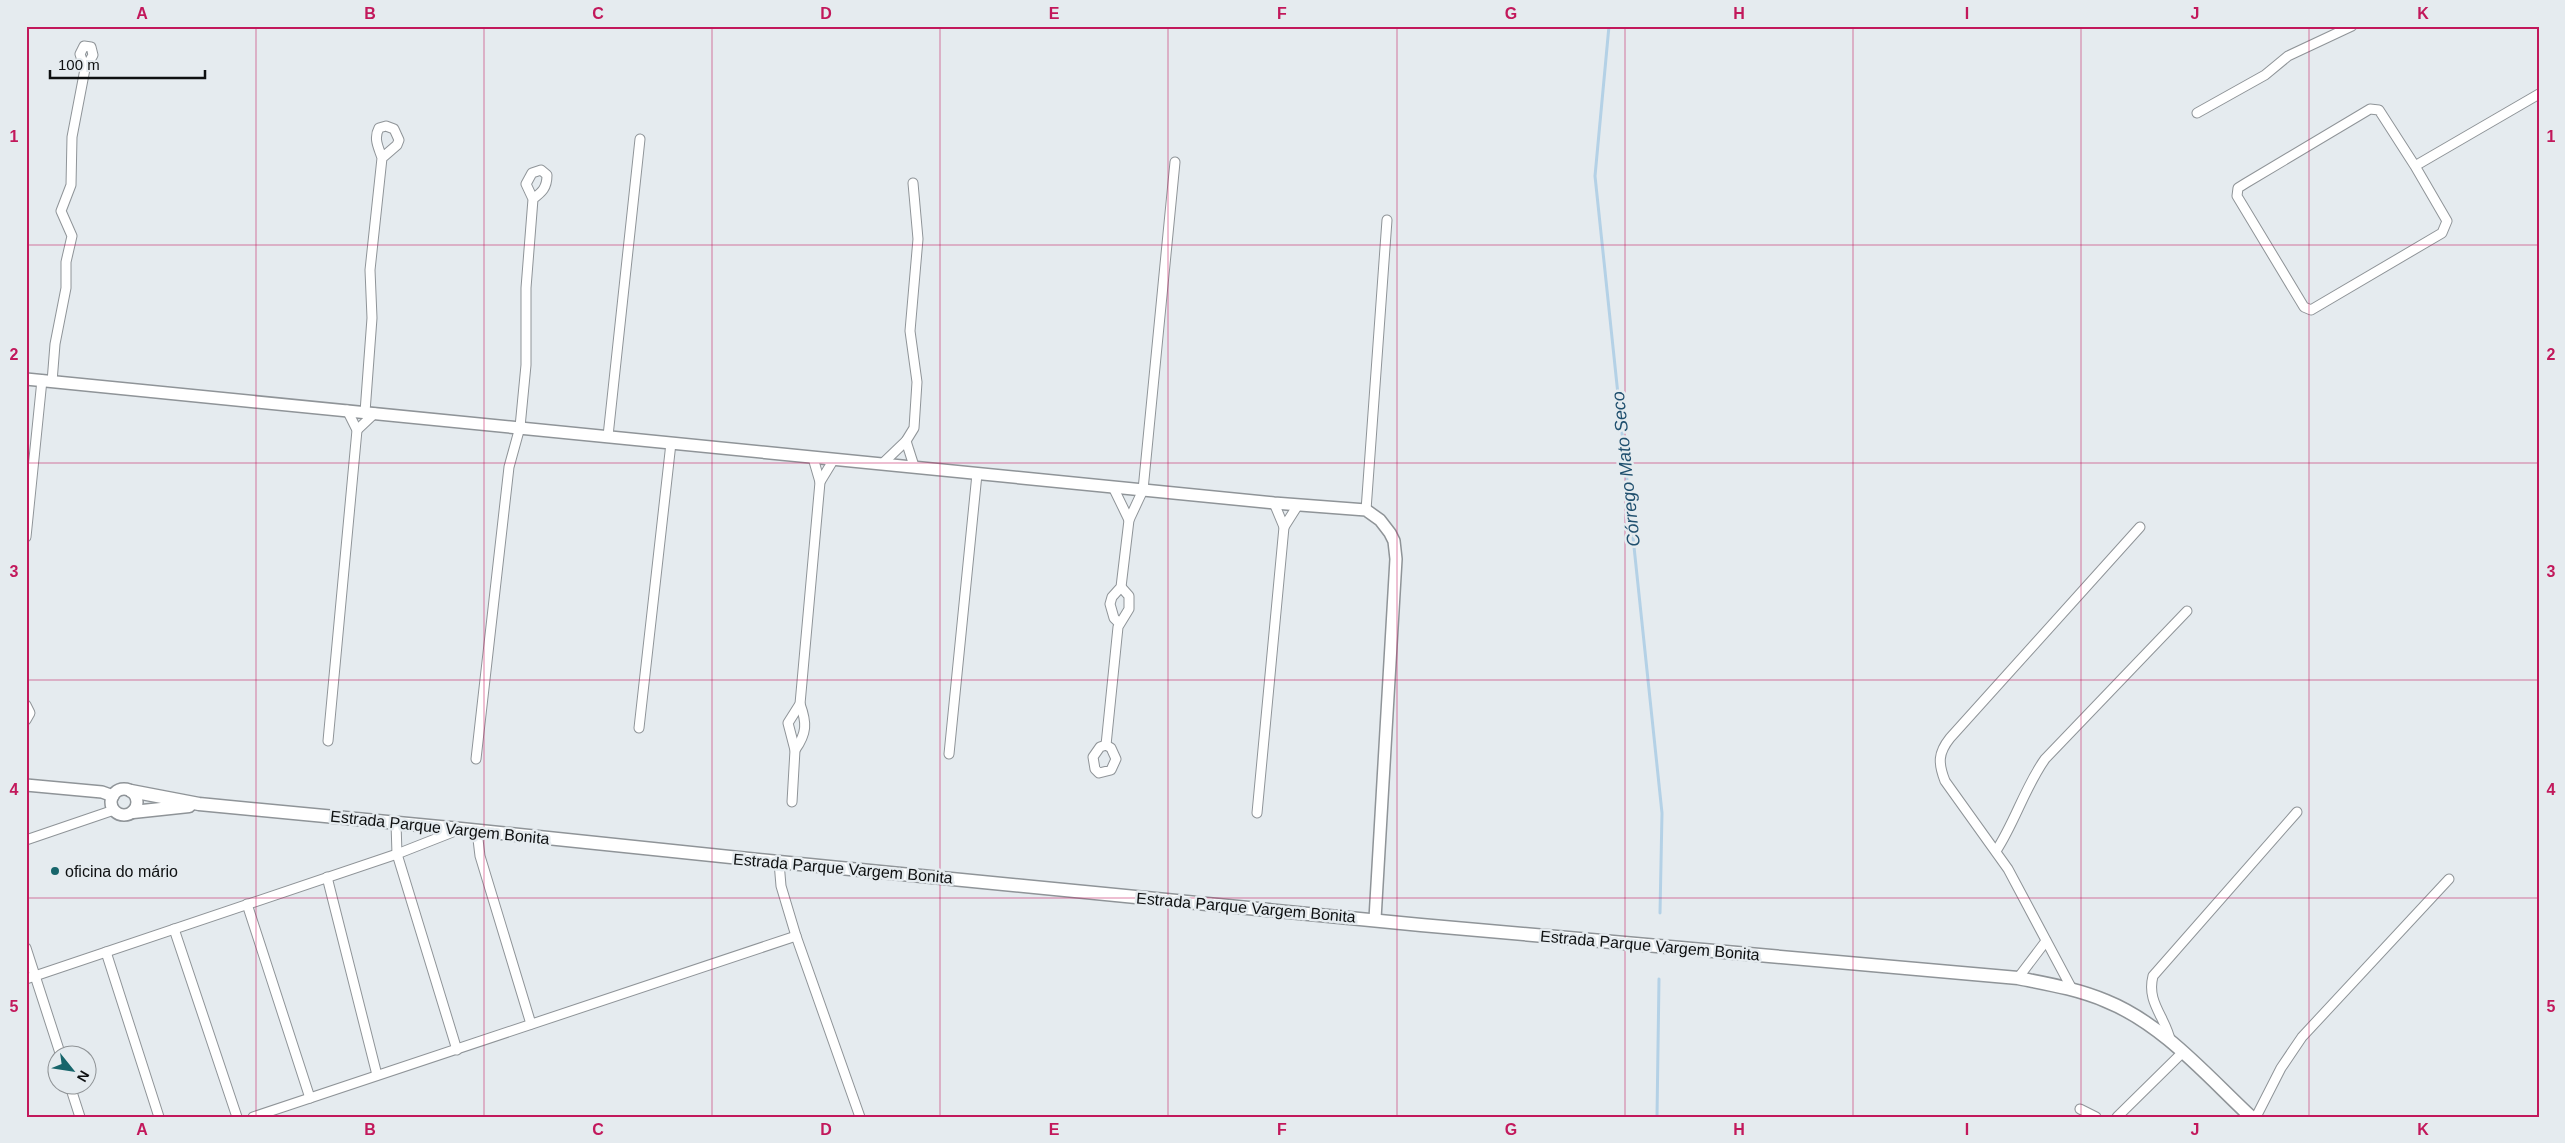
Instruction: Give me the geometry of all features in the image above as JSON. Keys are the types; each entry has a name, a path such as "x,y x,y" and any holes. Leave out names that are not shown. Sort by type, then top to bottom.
{"main road":[{"name":"Estrada Parque Vargem Bonita","path":"131,791 199,804 779,862 2018,978 2072,989 2121,1008 2146,1023 2171,1043 2251,1117"},
{"name":"Estrada Parque Vargem Bonita","path":"133,812 199,804"}],"street":[{"path":"2197,113 2265,75 2288,56 2352,26"},
{"path":"26,536 47,381 66,288 66,262 72,236 61,211 71,185 72,137 85,68"},
{"path":"2415,166 2539,94"},
{"path":"2370,109 2378,110 2415,166 2447,221 2445,230 2311,310 2304,307 2237,196 2238,188 2246,182 2370,109"},
{"path":"608,436 640,139"},
{"path":"328,741 357,430 370,412 372,318 370,270 382,158"},
{"path":"1119,623 1114,618 1110,604 1112,597 1121,586 1129,520 1143,490 1176,162"},
{"path":"882,464 906,440 914,428 917,382 910,331 918,239 914,183"},
{"path":"476,759 509,467 520,427 526,365 526,288 533,199"},
{"path":"1366,510 1387,220"},
{"path":"26,378 813,458 914,466 977,474 1274,503 1366,510 1380,520 1390,533 1394,542 1396,560 1375,919"},
{"path":"347,410 357,430"},
{"path":"906,440 914,466"},
{"path":"639,728 671,443"},
{"path":"795,750 806,731 806,719 800,704 820,482 813,458"},
{"path":"820,482 834,459"},
{"path":"949,754 977,474"},
{"path":"1113,487 1129,520"},
{"path":"1274,503 1284,527"},
{"path":"1257,813 1284,527 1298,505"},
{"path":"2072,989 2026,899 1996,851 1975,825 1945,781 1939,767 1941,751 2140,527"},
{"path":"1106,745 1119,623 1128,614 1130,602 1121,586"},
{"path":"1996,851 2017,816 2032,780 2046,760 2187,611"},
{"path":"792,802 795,750 788,723 800,704"},
{"path":"26,705 30,713 26,720"},
{"path":"26,784 102,792 113,796"},
{"path":"119,790 131,791 138,802 133,812 123,815 114,810 111,803 113,796 119,790"},
{"path":"26,840 114,810"},
{"path":"2171,1043 2167,1027 2150,994 2153,976 2297,812"},
{"path":"396,823 397,854 457,1050"},
{"path":"29,978 397,854 461,829"},
{"path":"477,831 480,856 531,1024"},
{"path":"779,862 781,886 796,936 860,1117"},
{"path":"328,877 377,1075"},
{"path":"2256,1117 2281,1068 2302,1037 2449,879"},
{"path":"247,904 310,1098"},
{"path":"174,929 237,1117"},
{"path":"253,1117 796,936"},
{"path":"2018,978 2046,941"},
{"path":"26,948 29,978 57,1046"},
{"path":"106,952 159,1117"},
{"path":"2117,1117 2182,1054"},
{"path":"73,1096 80,1117"},
{"path":"2080,1109 2096,1117"}],"waterway":[{"name":"Córrego Mato Seco","path":"1609,26 1595,176 1662,813 1660,913"},
{"name":"Córrego Mato Seco","path":"1657,1117 1659,979"}],"place":[{"name":"oficina do mário","path":"55,871"}]}
